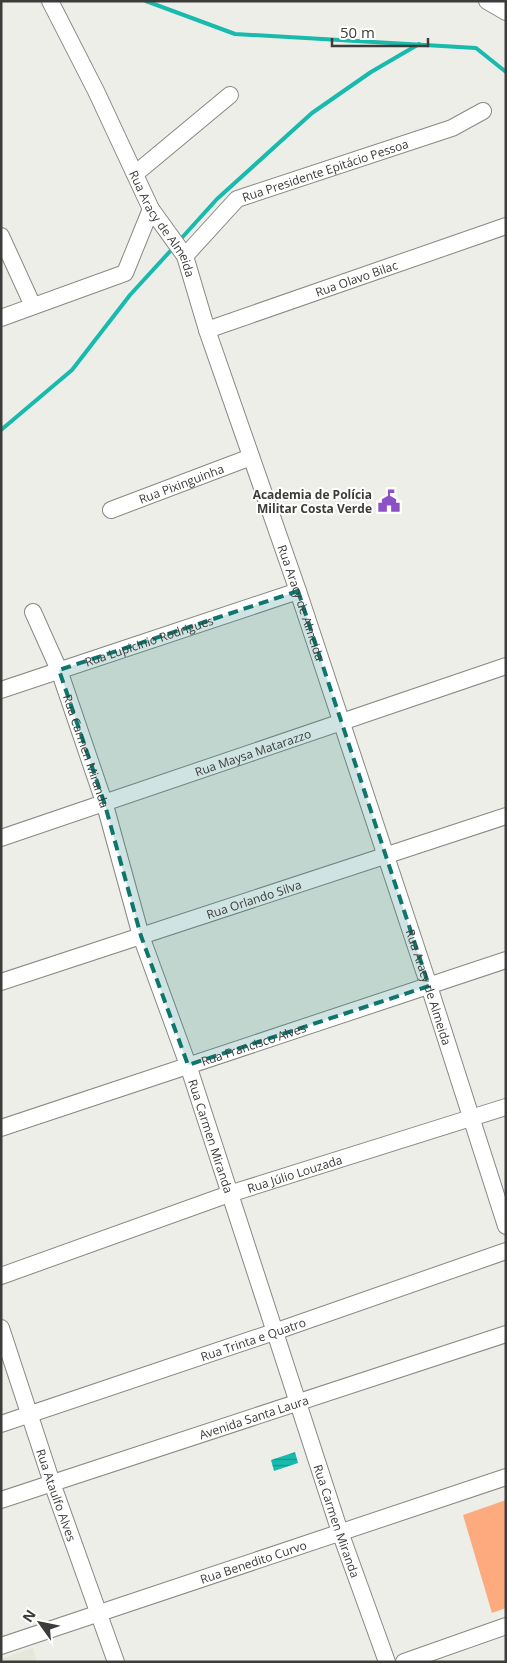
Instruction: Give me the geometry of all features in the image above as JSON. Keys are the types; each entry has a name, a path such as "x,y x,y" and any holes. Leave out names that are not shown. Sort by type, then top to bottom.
{"street":[{"name":"Rua Aracy de Almeida","path":"50,1 96,91 151,209 178,245 298,591 429,986 506,1226"},
{"path":"487,1 506,12"},
{"path":"135,174 230,95"},
{"name":"Rua Presidente Epitácio Pessoa","path":"178,245 237,199 452,128 483,111"},
{"path":"1,318 125,273 151,209"},
{"name":"Rua Olavo Bilac","path":"207,330 506,226"},
{"path":"1,236 33,306"},
{"name":"Rua Pixinguinha","path":"111,510 251,457"},
{"name":"Rua Lupicinio Rodrigues","path":"1,690 298,591"},
{"name":"Rua Carmen Miranda","path":"32,612 59,670 105,805 141,936 188,1066 296,1402 387,1662"},
{"name":"Rua Maysa Matarazzo","path":"1,838 105,805 506,666"},
{"name":"Rua Orlando Silva","path":"1,982 506,816"},
{"name":"Rua Francisco Alves","path":"1,1128 506,960"},
{"name":"Rua Júlio Louzada","path":"1,1276 229,1194 506,1107"},
{"name":"Rua Trinta e Quatro","path":"1,1424 506,1251"},
{"name":"Rua Ataulfo Alves","path":"1,1328 52,1483 116,1662"},
{"name":"Avenida Santa Laura","path":"1,1500 506,1334"},
{"name":"Rua Benedito Curvo","path":"1,1646 506,1477"},
{"path":"404,1662 506,1626"}],"highlighted area":[{"path":"298,591 429,986 188,1065 141,936 105,805 59,670"}],"shaded area":[{"path":"506,1500 506,1608 492,1613 463,1515"},
{"path":"33,1648 37,1662 1,1662 1,1659"}],"water":[{"path":"295,1452 298,1463 274,1471 271,1460"}],"waterway":[{"path":"146,1 235,34 476,48 506,72"},
{"path":"178,242 217,199 312,113 371,72 419,44"},
{"path":"1,430 72,370 130,295 174,247"}],"place":[{"name":"Academia de Polícia Militar Costa Verde","path":"389,501"}]}
